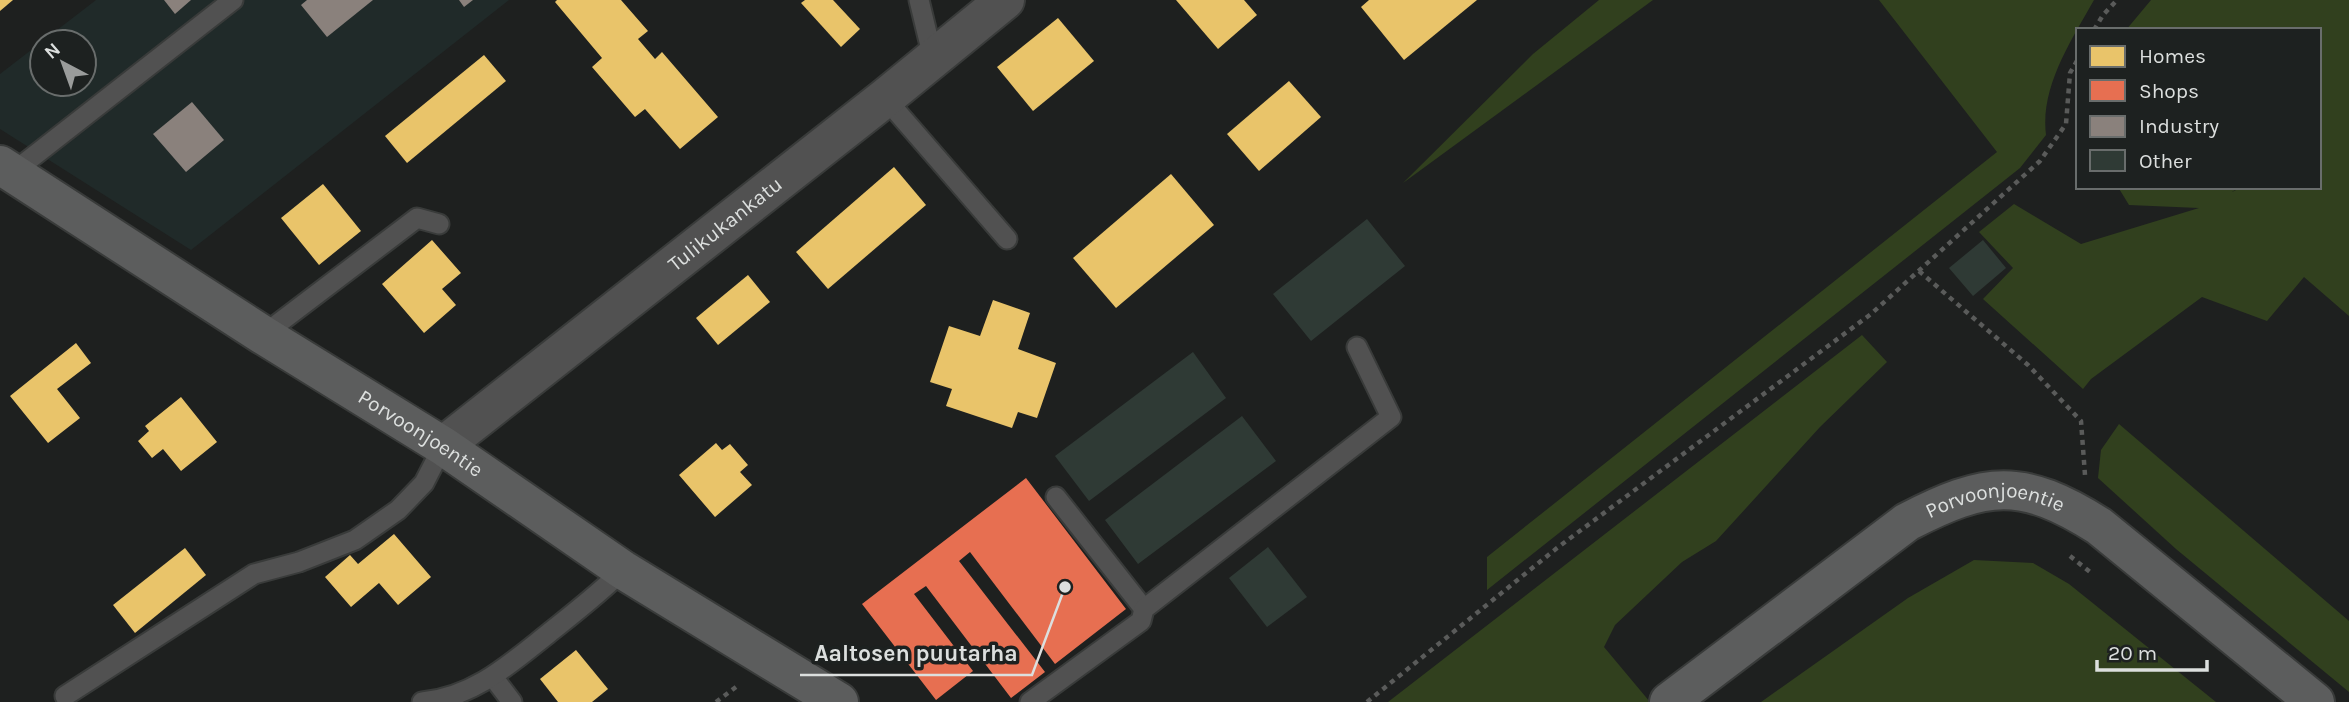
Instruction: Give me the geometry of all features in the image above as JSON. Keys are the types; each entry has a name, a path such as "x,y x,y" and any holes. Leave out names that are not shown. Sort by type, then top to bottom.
{"street":[{"name":"Tulikukankatu","path":"443,446 1005,0"},
{"name":"Porvoonjoentie","path":"6,169 263,335 443,446 623,570 839,702"},
{"name":"Porvoonjoentie","path":"1669,702 1907,522 1972,494 2005,489 2045,497 2099,526 2315,702"}],"lane":[{"path":"6,169 233,0"},
{"path":"919,0 933,58"},
{"path":"885,97 1007,239"},
{"path":"263,335 418,218 439,224"},
{"path":"1030,702 1141,621 1144,609 1391,417 1357,347"},
{"path":"65,696 254,574 299,562 355,540 398,510 424,483 443,446"},
{"path":"1056,497 1144,609"},
{"path":"422,702 463,693 494,677 600,593 623,570"},
{"path":"494,677 512,702"}],"path":[{"path":"2095,28 2117,0"},
{"path":"1367,702 1558,548 1871,314 1919,271 2039,161 2066,124 2070,73 2076,62"},
{"path":"1919,271 2028,365 2081,421"},
{"path":"2065,552 2097,577"}],"shaded area":[{"path":"96,0 509,0 191,250 0,129 0,74 28,52 28,98 98,98 98,28 60,28"}],"green space":[{"path":"1599,0 1653,0 1403,183 1533,54"},
{"path":"1879,0 2094,0 2076,28 2052,82 2045,117 2046,135 2020,168 1487,590 1487,557 1997,152"},
{"path":"2151,0 2349,0 2349,316 2304,277 2267,321 2202,297 2091,379 2083,389 1983,299 2013,268 1979,232 2014,204 2081,244 2199,208 2129,205 2119,189 2236,189 2232,192 2238,189 2321,189 2321,28 2128,28"},
{"path":"1862,335 1887,362 1820,427 1716,541 1682,562 1615,625 1604,647 1650,702 1388,702"},
{"path":"2119,424 2349,621 2349,692 2176,549 2098,478 2101,450"},
{"path":"1974,560 2033,563 2069,584 2216,702 1761,702 1908,598"}],"building: Homes":[{"path":"0,0 13,0 0,11"},
{"path":"621,0 648,31 638,39 655,59 662,52 718,117 680,149 645,109 635,117 592,67 602,58 555,2"},
{"path":"805,0 833,0 860,29 841,47 801,3"},
{"path":"1176,0 1244,0 1257,15 1218,49"},
{"path":"1369,0 1477,0 1404,60 1361,7"},
{"path":"1058,18 1094,61 1033,111 997,67"},
{"path":"484,55 506,81 407,163 385,136"},
{"path":"1289,81 1321,117 1259,171 1227,134"},
{"path":"894,167 926,205 828,289 796,252"},
{"path":"1171,174 1214,225 1116,308 1073,258"},
{"path":"323,184 361,231 319,265 281,218"},
{"path":"432,240 461,273 442,289 456,305 424,333 382,284"},
{"path":"748,275 770,302 718,345 696,318"},
{"path":"993,300 1030,313 1018,349 1056,363 1037,418 1018,412 1012,428 946,406 952,389 930,382 949,326 980,336"},
{"path":"76,343 91,363 57,389 80,418 48,443 10,396"},
{"path":"181,397 217,442 181,471 163,449 152,458 138,441 149,431 145,426"},
{"path":"716,443 722,450 730,444 748,465 740,472 752,485 715,517 679,475"},
{"path":"394,534 431,577 398,605 379,583 351,607 325,577 350,555 358,564"},
{"path":"185,548 206,575 135,633 113,605"},
{"path":"576,650 608,689 592,702 558,702 540,679"}],"building: Shops":[{"path":"1026,478 1126,609 1055,664 970,552 959,561 1045,672 1011,698 926,586 914,594 973,671 936,700 862,604"}],"building: Industry":[{"path":"164,0 191,0 175,14"},
{"path":"307,0 373,0 327,37 301,5"},
{"path":"459,0 473,0 464,7"},
{"path":"192,102 224,140 186,172 153,134"}],"building: Other":[{"path":"1367,219 1405,266 1311,341 1273,294"},
{"path":"1983,240 2006,268 1973,296 1949,268"},
{"path":"1193,352 1226,398 1089,501 1055,456"},
{"path":"1242,416 1276,461 1138,564 1105,520"},
{"path":"1268,547 1307,597 1267,627 1229,578"}],"place":[{"name":"Aaltosen puutarha","path":"1065,587"}]}
